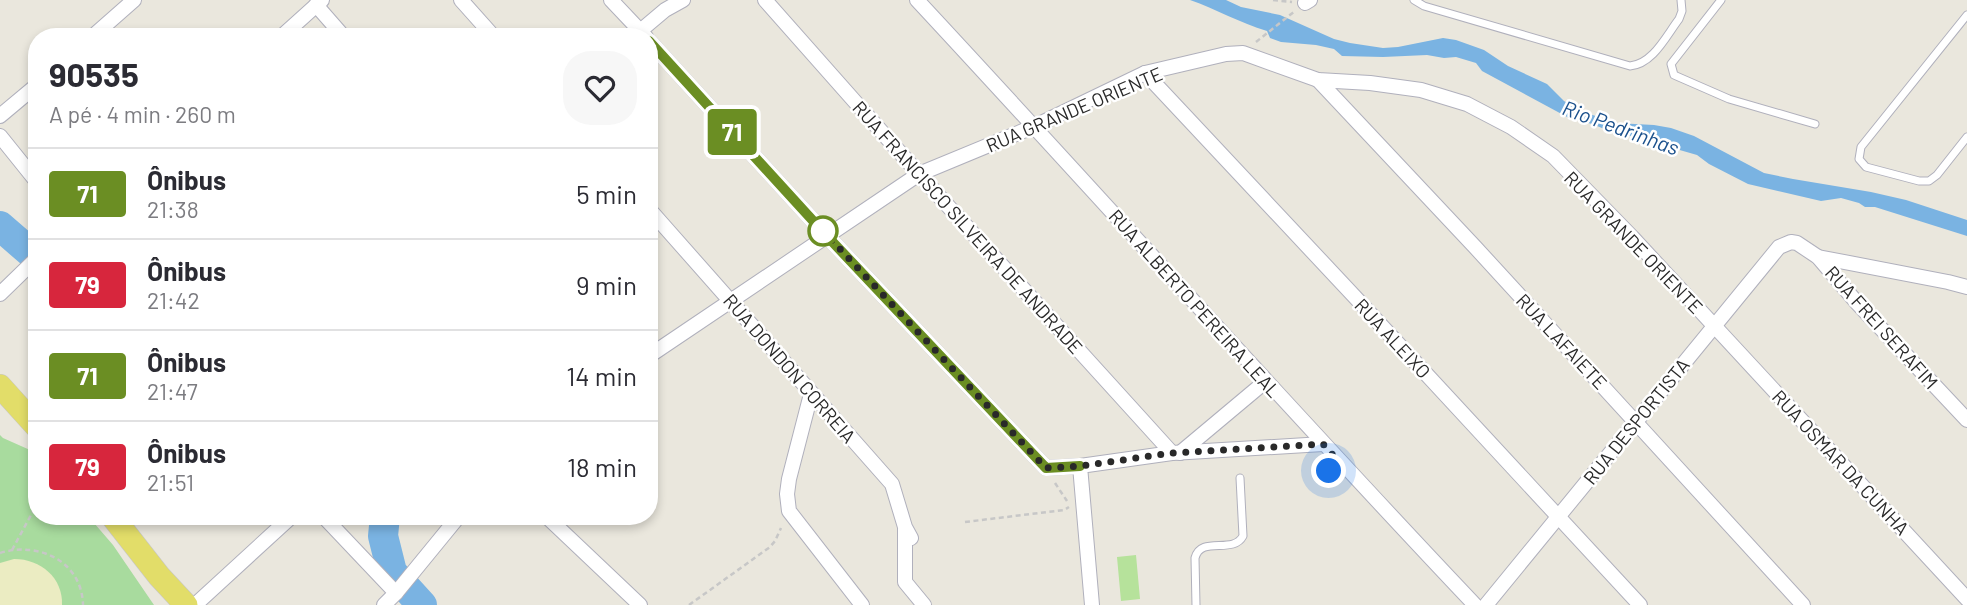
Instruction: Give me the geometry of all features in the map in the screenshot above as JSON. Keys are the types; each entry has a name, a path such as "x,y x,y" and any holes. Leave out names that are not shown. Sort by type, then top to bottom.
{"main road":[{"path":"0,386 28,414"},
{"path":"119,525 186,605"},
{"path":"159,576 166,605"}],"street":[{"path":"102,28 134,0"},
{"path":"461,0 486,28"},
{"path":"611,0 635,28"},
{"path":"649,28 665,10 683,0"},
{"name":"RUA FRANCISCO SILVEIRA DE ANDRADE","path":"765,0 919,174 1176,453"},
{"name":"RUA ALBERTO PEREIRA LEAL","path":"917,0 1323,444 1334,467 1475,605"},
{"path":"291,28 319,3 337,28"},
{"path":"658,53 1046,468 1176,453 1323,444"},
{"name":"RUA GRANDE ORIENTE","path":"658,350 919,174 1035,126 1145,73 1226,54 1243,53 1318,80 1421,90 1467,104 1511,127 1553,156 1714,326"},
{"name":"RUA ALEIXO","path":"1145,73 1640,605"},
{"name":"RUA LAFAIETE","path":"1318,80 1803,605"},
{"path":"0,116 28,93"},
{"path":"0,136 28,171"},
{"name":"RUA DONDON CORREIA","path":"658,219 892,484 908,533 905,582 924,605"},
{"name":"RUA DESPORTISTA","path":"1486,605 1779,247 1791,242"},
{"name":"RUA FREI SERAFIM","path":"1791,242 1818,257 1858,304 1967,420"},
{"path":"1818,257 1967,287"},
{"path":"0,294 28,267"},
{"name":"RUA OSMAR DA CUNHA","path":"1714,326 1963,599"},
{"path":"1176,453 1266,381"},
{"path":"811,394 789,480 789,511 862,605"},
{"path":"1080,466 1093,605"},
{"path":"195,605 282,525"},
{"path":"333,525 402,585"},
{"path":"384,605 452,525"},
{"path":"556,525 640,605"}],"lane":[{"path":"1414,0 1424,6 1630,66 1640,65 1648,60 1679,19 1682,11 1681,0"},
{"path":"1721,0 1671,64 1674,75 1729,99 1815,124"},
{"path":"1967,15 1861,147 1859,159 1866,167 1919,181 1929,181 1937,175 1967,137"},
{"path":"1196,605 1196,551 1201,547 1235,544 1243,536 1240,478"}],"path":[{"path":"1271,30 1304,4"},
{"path":"965,522 1068,508 1069,503 1046,468"},
{"path":"689,605 770,547 789,511"},
{"path":"12,550 28,521"},
{"path":"0,553 30,548 48,553 72,572 79,584 83,605"}],"green space":[{"path":"0,435 28,449 28,525 96,525 113,545 154,605 0,605"},
{"path":"1136,555 1140,599 1121,601 1117,557"}],"sand":[{"path":"14,559 33,562 48,572 59,586 62,605 0,605 0,563"}],"water":[{"name":"Rio Pedrinhas","path":"1190,0 1226,0 1241,7 1280,15 1334,39 1383,48 1443,38 1456,40 1484,50 1508,66 1547,84 1564,101 1581,111 1616,123 1671,128 1694,136 1764,173 1906,200 1967,220 1967,236 1841,198 1821,201 1748,184 1697,155 1569,118 1482,71 1476,63 1456,57 1427,55 1342,56 1334,49 1270,38 1267,31"}],"waterway":[{"path":"0,226 28,250"},
{"path":"384,525 383,536 392,572 422,605"}],"bus line":[{"name":"71","path":"658,51 826,235 1046,468 1080,466"}],"route":[{"path":"823,231 1046,468 1172,453 1323,444 1340,463 1329,471"}]}
